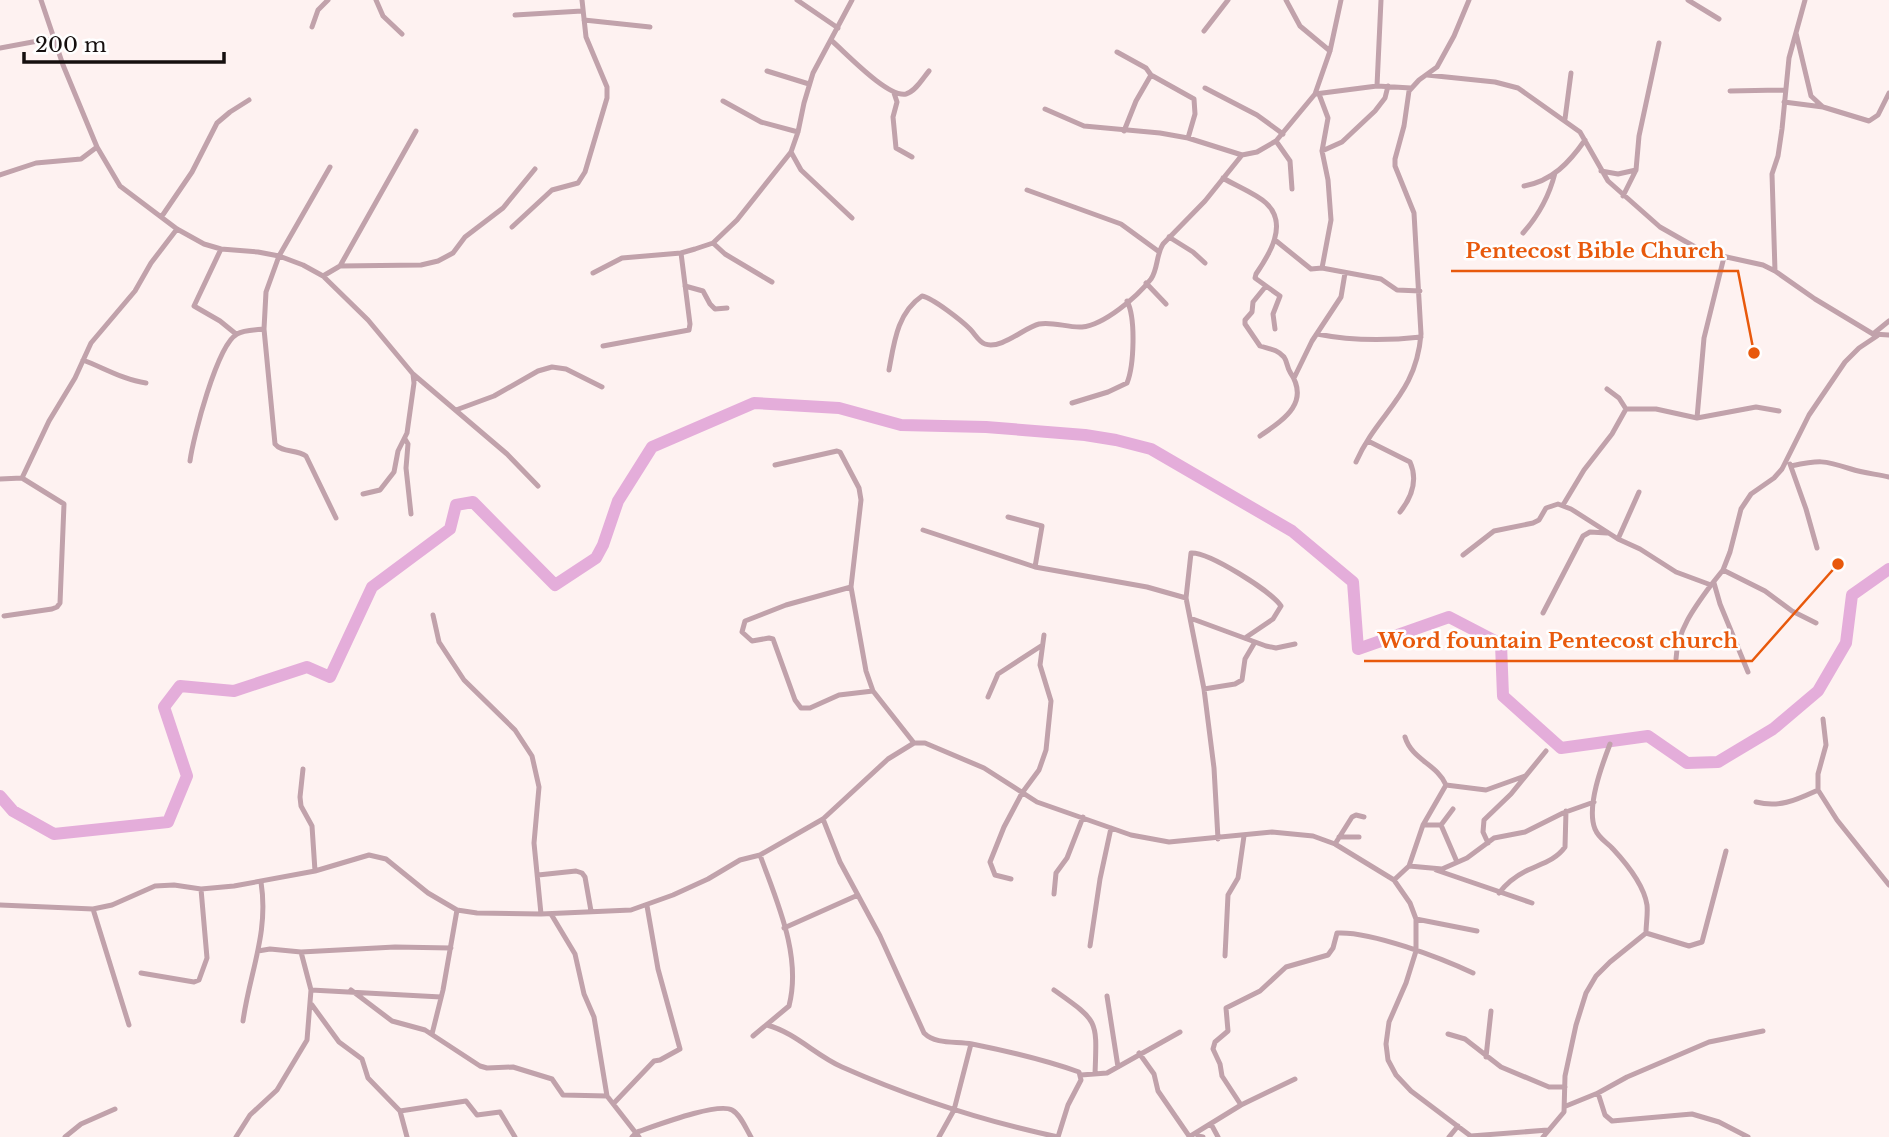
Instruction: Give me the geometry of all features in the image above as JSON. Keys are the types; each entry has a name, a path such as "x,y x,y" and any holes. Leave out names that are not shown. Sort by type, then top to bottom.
{"street":[{"path":"41,0 63,65 97,147 120,186 177,229 204,244 221,249 279,256 323,276 368,320 412,374 508,454 538,486"},
{"path":"312,27 318,10 328,0"},
{"path":"376,0 383,16 402,34"},
{"path":"512,227 552,190 575,185 585,172 607,98 607,87 590,50 582,0"},
{"path":"797,0 838,28"},
{"path":"593,273 622,258 681,253 713,243 746,210 791,152 809,84 852,0"},
{"path":"1204,30 1228,0"},
{"path":"1286,0 1300,26 1330,51"},
{"path":"1045,109 1084,126 1188,138 1242,155 1257,152 1276,141 1296,114 1317,94 1341,0"},
{"path":"1377,86 1381,0"},
{"path":"1356,462 1368,441 1402,396 1417,359 1421,337 1414,213 1395,163 1411,88 1437,67 1469,0"},
{"path":"1688,0 1719,19"},
{"path":"1775,271 1771,182 1778,156 1785,90 1796,30 1805,0"},
{"path":"515,15 582,11"},
{"path":"584,20 650,27"},
{"path":"1796,30 1811,96 1823,107"},
{"path":"0,48 54,38"},
{"path":"832,41 881,85 894,93 904,94 911,91 929,71"},
{"path":"1623,196 1636,170 1639,136 1659,43"},
{"path":"1117,52 1194,99 1195,114 1188,138"},
{"path":"767,71 809,84"},
{"path":"1565,119 1571,73"},
{"path":"1124,131 1151,75"},
{"path":"1427,75 1518,88 1580,132 1601,172 1623,196 1660,227 1691,246 1724,257 1763,265 1875,335 1889,335"},
{"path":"1317,94 1377,86 1411,88"},
{"path":"1322,151 1342,142 1375,111 1385,98 1388,86"},
{"path":"1205,88 1257,115 1283,134"},
{"path":"1730,91 1785,90"},
{"path":"894,93 897,102 893,117 896,148 912,157"},
{"path":"1784,102 1823,107 1869,121 1878,115 1889,93"},
{"path":"1317,94 1328,118 1322,151 1328,180 1331,219 1322,268"},
{"path":"162,216 192,172 217,123 249,100"},
{"path":"723,101 761,122 798,132"},
{"path":"340,266 416,131"},
{"path":"1276,141 1290,161 1293,189"},
{"path":"1524,186 1542,181 1555,173 1568,163 1585,141"},
{"path":"0,175 36,163 81,159 97,147"},
{"path":"791,152 802,170 852,218"},
{"path":"889,370 897,328 922,296 962,322 980,341 993,345 1039,324 1071,327 1101,322 1152,278 1158,251 1205,201 1242,155"},
{"path":"330,167 279,256 266,292 264,329 275,444 278,448 306,456 336,518"},
{"path":"323,276 340,266 421,265 438,261 453,253 466,237 503,208 535,169"},
{"path":"1601,172 1618,174 1636,170"},
{"path":"1523,233 1541,211 1555,173"},
{"path":"1223,178 1267,204 1275,220 1272,249 1256,274 1257,281 1280,296 1273,314 1275,329"},
{"path":"1027,190 1121,224 1158,251"},
{"path":"22,478 49,421 69,390 95,337 135,291 151,263 177,229"},
{"path":"1169,237 1205,263"},
{"path":"1275,240 1311,269 1322,268 1381,279 1397,290 1420,291"},
{"path":"713,243 725,254 772,282"},
{"path":"221,249 194,306 236,334"},
{"path":"603,346 689,330 681,253"},
{"path":"1698,418 1704,338 1724,257"},
{"path":"1294,378 1317,334 1341,297 1345,273"},
{"path":"1146,283 1166,304"},
{"path":"685,286 703,291 715,309 727,308"},
{"path":"1260,436 1289,415 1297,398 1298,387 1287,368 1285,358 1273,349 1260,346 1245,324 1252,312 1252,302 1266,286"},
{"path":"1072,403 1127,383 1132,346 1131,313 1127,301"},
{"path":"1676,659 1680,633 1723,570 1741,509 1751,494 1774,478 1789,463 1809,415 1844,362 1889,321"},
{"path":"190,461 197,421 221,358 236,334 264,329"},
{"path":"1317,334 1391,341 1421,337"},
{"path":"83,360 118,373 132,382 146,383"},
{"path":"456,410 495,396 538,371 552,367 566,369 602,387"},
{"path":"363,494 380,490 396,468 399,447 405,439 414,383 412,374"},
{"path":"1607,389 1619,398 1626,409"},
{"path":"1626,409 1656,409 1698,418 1756,407 1779,411"},
{"path":"1563,505 1626,409"},
{"path":"405,439 408,444 406,468 411,514"},
{"path":"1368,441 1410,462 1412,466 1413,490 1400,512"},
{"path":"775,465 813,458 833,451 840,452 859,488 861,500 851,587 866,671 873,691 914,743"},
{"path":"1789,463 1833,462 1889,477"},
{"path":"1789,463 1817,548"},
{"path":"0,479 22,478 64,504 60,603 52,609 4,616"},
{"path":"1618,539 1639,492"},
{"path":"1463,555 1494,531 1533,523 1539,520 1550,505 1563,505 1676,572 1712,584 1748,672"},
{"path":"1008,517 1042,526 1035,567"},
{"path":"923,530 1035,567 1146,587 1186,598"},
{"path":"1543,613 1583,536 1590,532 1609,534"},
{"path":"1218,839 1216,790 1204,689 1186,598 1191,553 1208,556 1228,566 1282,606 1273,619 1245,638"},
{"path":"1723,570 1765,591 1792,611 1816,623"},
{"path":"851,587 786,605 745,621 742,632 752,641 773,639 795,700 801,708 810,708 839,695 873,691"},
{"path":"433,615 439,642 464,680 515,730 532,756 539,788 534,843 541,914"},
{"path":"1190,618 1276,648 1296,644"},
{"path":"1011,879 995,875 990,862 1004,827 1022,793 1039,770 1046,750 1051,701 1043,678 1041,646 1044,635"},
{"path":"1204,689 1235,684 1241,680 1245,659 1255,642"},
{"path":"988,697 998,674 1041,646"},
{"path":"1823,719 1826,745 1820,765 1818,790 1837,820 1889,885"},
{"path":"1405,737 1412,752 1443,777 1446,785"},
{"path":"0,905 93,909 112,905 164,884 201,888 261,881 315,871 369,855 386,859 435,898 457,910 477,913 614,913 647,906 708,879 740,860 760,855 823,819 888,759 914,743 925,743 984,768 1037,802 1131,835 1169,842 1272,832 1301,834 1324,838 1394,880 1410,903 1416,919 1416,951 1406,984 1389,1022 1386,1044 1388,1060 1396,1075 1412,1091 1472,1136 1509,1136 1549,1130"},
{"path":"1566,1107 1565,1087 1576,1025 1587,993 1610,962 1646,933 1647,905 1643,893 1624,863 1598,834 1592,817 1601,764 1610,744"},
{"path":"1488,843 1483,832 1484,820 1511,794 1546,751"},
{"path":"303,769 301,806 312,826 315,871"},
{"path":"1446,785 1486,790 1525,776"},
{"path":"1394,880 1409,866 1423,825 1446,785"},
{"path":"1756,802 1778,806 1818,790"},
{"path":"1436,870 1457,862 1502,835 1525,832 1566,811 1594,802"},
{"path":"1441,825 1453,810"},
{"path":"1499,893 1521,874 1549,862 1562,852 1565,847 1566,811"},
{"path":"1335,844 1352,817 1356,814 1364,817"},
{"path":"1054,894 1056,873 1067,858 1083,817"},
{"path":"823,819 840,862 880,936 924,1033 929,1038 971,1044 1064,1067 1081,1075 1107,1073 1180,1032"},
{"path":"1423,825 1441,825"},
{"path":"1441,825 1457,862"},
{"path":"1090,946 1111,828"},
{"path":"1225,956 1228,895 1238,878 1244,836"},
{"path":"1339,837 1359,837"},
{"path":"1646,933 1689,946 1702,942 1726,851"},
{"path":"753,1036 789,1006 792,994 792,956 760,855"},
{"path":"1409,866 1436,870 1532,903"},
{"path":"538,875 576,871 582,873 591,911"},
{"path":"243,1021 264,918 261,881"},
{"path":"141,973 194,982 199,980 207,958 201,888"},
{"path":"784,928 858,895"},
{"path":"615,1102 654,1061 680,1049 658,969 647,906"},
{"path":"93,909 129,1025"},
{"path":"432,1034 442,997 457,910"},
{"path":"551,914 575,954 584,994 594,1017 607,1096"},
{"path":"1416,919 1477,931"},
{"path":"1241,1105 1222,1076 1213,1049 1216,1042 1228,1031 1225,1011 1227,1006 1260,991 1286,967 1328,955 1337,933 1367,937 1442,958 1473,972"},
{"path":"258,951 451,948"},
{"path":"236,1137 250,1115 277,1090 303,1050 310,1027 312,990 301,952"},
{"path":"312,990 442,997"},
{"path":"351,990 392,1021 432,1034 480,1066 493,1069 513,1067 552,1079 563,1095 607,1096 615,1102 636,1135 681,1117 725,1109 733,1110 751,1137"},
{"path":"1054,990 1078,1007 1094,1024 1095,1074"},
{"path":"1107,996 1118,1067"},
{"path":"312,1004 338,1042 362,1059 368,1078 400,1111 407,1137"},
{"path":"1486,1057 1491,1011"},
{"path":"767,1025 795,1036 832,1063 882,1084 984,1120 1058,1137 1081,1075"},
{"path":"1543,1137 1566,1107 1627,1077 1709,1042 1763,1031"},
{"path":"1448,1034 1465,1040 1501,1068 1549,1087 1565,1087"},
{"path":"939,1137 954,1110 971,1044"},
{"path":"1139,1053 1154,1074 1158,1091 1189,1137 1198,1135 1241,1105 1295,1079"},
{"path":"1598,1093 1605,1115 1612,1121 1692,1114 1735,1129 1748,1137"},
{"path":"400,1111 466,1101 477,1115 500,1112 515,1137"},
{"path":"65,1137 81,1124 115,1109"},
{"path":"1211,1124 1218,1137"},
{"path":"1448,1137 1458,1126"},
{"path":"1729,1136 1735,1129"},
{"path":"1198,1135 1203,1137"}],"waterway":[{"path":"0,796 13,811 54,834 168,822 187,776 164,707 180,686 234,691 307,667 330,677 372,587 450,529 456,505 473,502 555,585 596,558 618,501 652,447 754,403 839,408 901,425 986,427 1085,435 1151,449 1292,531 1353,582 1358,649 1449,617 1501,644 1503,696 1561,748 1648,736 1687,763 1718,762 1773,729 1818,691 1846,643 1852,595 1889,569"}],"place":[{"name":"Pentecost Bible Church","path":"1754,353"},
{"name":"Word fountain Pentecost church","path":"1838,564"}]}
